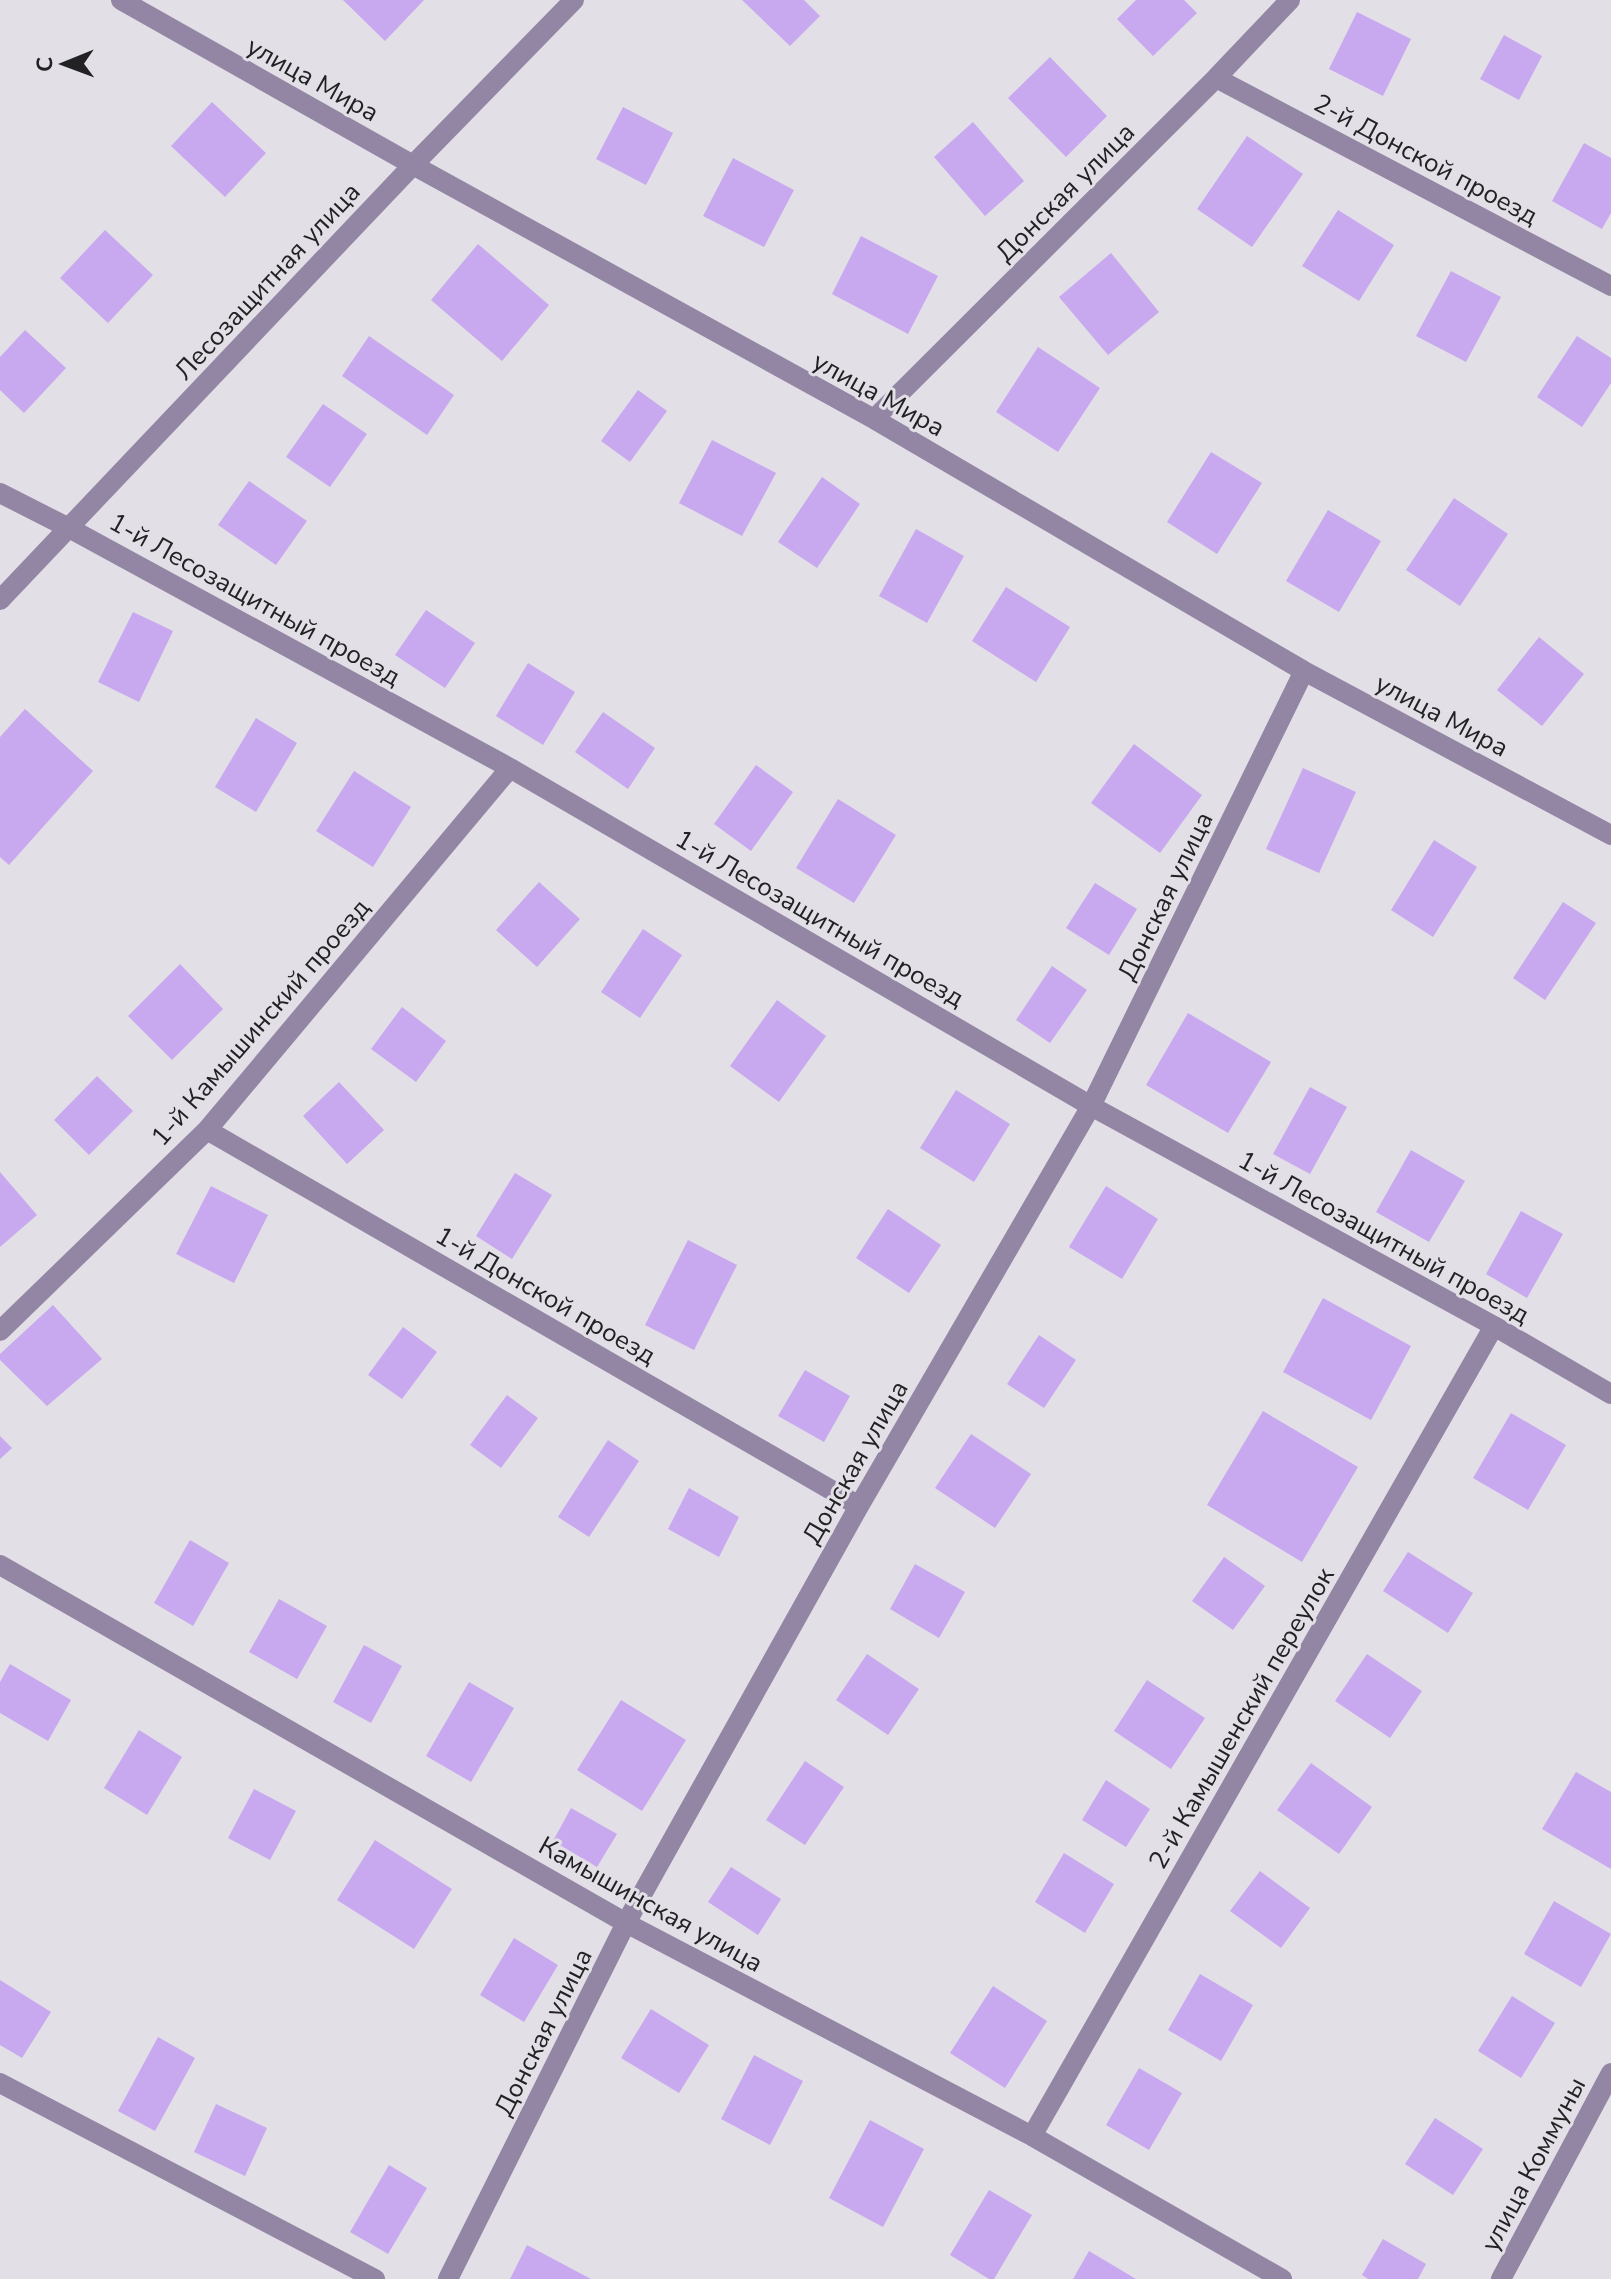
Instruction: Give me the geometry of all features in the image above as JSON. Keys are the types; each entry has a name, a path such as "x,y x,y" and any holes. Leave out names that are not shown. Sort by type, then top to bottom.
{"street":[{"name":"улица Мира","path":"121,0 874,419 1304,671 1611,835"},
{"name":"Лесозащитная улица","path":"0,600 574,0"},
{"name":"Донская улица","path":"874,419 1216,78 1290,0"},
{"name":"2-й Донской проезд","path":"1216,78 1611,286"},
{"name":"1-й Лесозащитный проезд","path":"0,493 510,768 1091,1106 1494,1326 1611,1394"},
{"name":"Донская улица","path":"448,2279 626,1923 859,1506 1091,1106 1304,671"},
{"name":"1-й Камышинский проезд","path":"0,1331 207,1130 510,768"},
{"name":"1-й Донской проезд","path":"207,1130 859,1506"},
{"name":"2-й Камышенский переулок","path":"1032,2136 1494,1326"},
{"name":"Камышинская улица","path":"0,1565 626,1923 1032,2136 1282,2279"},
{"name":"улица Коммуны","path":"1501,2279 1611,2073"},
{"path":"0,2083 375,2279"}],"building":[{"path":"343,0 424,0 385,41"},
{"path":"742,0 804,0 820,16 790,46"},
{"path":"1136,0 1184,0 1197,13 1153,56 1117,19"},
{"path":"1357,12 1411,39 1383,96 1329,69"},
{"path":"1504,35 1542,56 1519,100 1480,79"},
{"path":"1050,57 1107,116 1066,157 1008,98"},
{"path":"212,102 266,153 225,197 171,146"},
{"path":"623,107 673,133 646,185 596,159"},
{"path":"973,122 1024,181 985,216 934,157"},
{"path":"1247,136 1303,174 1252,247 1197,209"},
{"path":"1584,143 1611,158 1611,213 1602,229 1552,201"},
{"path":"733,158 794,190 764,247 703,216"},
{"path":"1338,210 1394,245 1359,301 1302,266"},
{"path":"105,230 153,275 108,323 60,278"},
{"path":"861,236 938,276 908,334 832,294"},
{"path":"478,244 549,305 502,361 431,300"},
{"path":"1111,253 1159,312 1108,355 1059,297"},
{"path":"1451,271 1501,297 1466,362 1416,336"},
{"path":"25,330 66,368 24,413 0,390 0,357"},
{"path":"369,336 454,395 427,435 342,376"},
{"path":"1577,336 1611,358 1611,383 1582,427 1537,397"},
{"path":"1038,347 1100,388 1058,452 996,412"},
{"path":"638,390 667,411 630,462 601,441"},
{"path":"323,404 367,434 330,487 286,457"},
{"path":"712,440 776,473 742,536 679,503"},
{"path":"1211,452 1262,483 1217,554 1167,522"},
{"path":"822,477 860,504 817,568 778,542"},
{"path":"249,481 307,521 276,565 218,525"},
{"path":"1454,498 1508,534 1460,606 1406,570"},
{"path":"1328,510 1381,541 1339,612 1286,581"},
{"path":"916,529 964,556 927,623 879,596"},
{"path":"1006,587 1070,627 1036,682 972,641"},
{"path":"426,610 475,643 445,688 395,655"},
{"path":"133,612 173,631 139,702 98,682"},
{"path":"1539,637 1584,674 1542,726 1497,690"},
{"path":"528,663 575,692 543,745 496,716"},
{"path":"25,709 93,771 9,865 0,857 0,737"},
{"path":"603,712 655,748 628,789 575,752"},
{"path":"256,718 297,743 256,812 215,787"},
{"path":"1134,744 1202,795 1160,853 1091,803"},
{"path":"756,765 793,792 751,851 714,824"},
{"path":"1303,768 1356,792 1319,873 1266,849"},
{"path":"354,771 411,807 373,867 316,831"},
{"path":"838,799 896,835 854,903 796,868"},
{"path":"1434,840 1477,867 1433,937 1391,910"},
{"path":"539,882 580,919 537,967 496,930"},
{"path":"1095,883 1137,909 1109,955 1066,928"},
{"path":"1563,902 1596,923 1545,1000 1513,978"},
{"path":"643,929 682,955 640,1018 601,992"},
{"path":"180,964 223,1009 172,1060 128,1016"},
{"path":"1052,966 1087,990 1050,1043 1016,1020"},
{"path":"777,1000 826,1036 779,1102 730,1066"},
{"path":"402,1007 446,1041 416,1082 371,1049"},
{"path":"1188,1013 1271,1062 1228,1133 1146,1085"},
{"path":"97,1076 133,1111 89,1155 54,1120"},
{"path":"339,1082 384,1130 347,1164 303,1116"},
{"path":"1310,1087 1347,1107 1310,1174 1273,1154"},
{"path":"956,1090 1010,1124 974,1182 920,1148"},
{"path":"1411,1150 1465,1181 1429,1242 1376,1212"},
{"path":"0,1172 37,1215 0,1247"},
{"path":"515,1173 552,1195 512,1259 476,1236"},
{"path":"211,1186 268,1215 234,1283 176,1254"},
{"path":"1106,1186 1158,1219 1122,1279 1069,1247"},
{"path":"888,1209 941,1245 909,1293 856,1258"},
{"path":"1521,1211 1563,1234 1527,1298 1486,1274"},
{"path":"688,1240 737,1265 694,1350 645,1325"},
{"path":"1323,1298 1411,1346 1371,1420 1283,1372"},
{"path":"53,1305 102,1359 47,1406 0,1360 0,1354"},
{"path":"403,1327 437,1352 402,1399 368,1375"},
{"path":"1039,1335 1076,1360 1044,1408 1007,1384"},
{"path":"805,1370 850,1396 824,1442 778,1416"},
{"path":"507,1395 538,1418 501,1468 470,1445"},
{"path":"1263,1411 1358,1467 1302,1562 1207,1505"},
{"path":"1511,1413 1566,1445 1528,1510 1473,1478"},
{"path":"971,1434 1031,1474 995,1528 935,1488"},
{"path":"0,1436 12,1448 0,1459"},
{"path":"608,1440 639,1461 589,1537 558,1517"},
{"path":"689,1488 739,1517 719,1557 668,1529"},
{"path":"190,1540 229,1563 193,1626 154,1603"},
{"path":"1408,1552 1473,1593 1448,1633 1383,1591"},
{"path":"1224,1557 1265,1586 1233,1630 1192,1601"},
{"path":"915,1564 965,1592 939,1638 890,1609"},
{"path":"279,1599 327,1626 297,1679 249,1652"},
{"path":"364,1645 402,1666 371,1723 333,1702"},
{"path":"867,1654 919,1689 888,1735 836,1700"},
{"path":"1367,1654 1422,1691 1390,1738 1335,1701"},
{"path":"10,1664 71,1700 48,1741 0,1713 0,1682"},
{"path":"1147,1680 1205,1718 1171,1769 1114,1731"},
{"path":"469,1682 514,1708 471,1782 426,1756"},
{"path":"621,1700 686,1740 642,1811 577,1770"},
{"path":"139,1730 182,1757 147,1815 104,1788"},
{"path":"805,1761 844,1787 805,1845 766,1820"},
{"path":"1311,1763 1372,1807 1339,1854 1277,1810"},
{"path":"1576,1772 1611,1792 1611,1869 1542,1829"},
{"path":"1106,1780 1150,1809 1126,1847 1082,1820"},
{"path":"254,1789 296,1811 270,1860 228,1838"},
{"path":"571,1808 617,1834 597,1867 553,1841"},
{"path":"375,1840 452,1889 414,1949 337,1900"},
{"path":"1064,1853 1114,1884 1085,1933 1035,1902"},
{"path":"731,1867 781,1899 758,1935 708,1902"},
{"path":"1260,1871 1310,1908 1281,1948 1230,1911"},
{"path":"1554,1901 1611,1934 1581,1987 1524,1954"},
{"path":"514,1938 558,1965 524,2022 480,1995"},
{"path":"1200,1974 1253,2005 1221,2061 1168,2030"},
{"path":"0,1980 51,2012 22,2058 0,2045"},
{"path":"993,1986 1047,2021 1005,2088 950,2053"},
{"path":"1512,1996 1555,2023 1521,2078 1478,2051"},
{"path":"651,2009 709,2045 679,2093 621,2058"},
{"path":"158,2037 195,2058 155,2131 118,2111"},
{"path":"754,2055 803,2081 770,2145 721,2119"},
{"path":"1139,2068 1182,2093 1149,2150 1106,2125"},
{"path":"216,2104 267,2128 245,2176 194,2152"},
{"path":"1435,2118 1483,2149 1453,2195 1405,2164"},
{"path":"870,2120 924,2149 883,2227 829,2198"},
{"path":"389,2165 427,2188 388,2254 350,2232"},
{"path":"989,2190 1032,2215 994,2279 950,2255"},
{"path":"1383,2239 1426,2264 1418,2279 1368,2279 1362,2275"},
{"path":"527,2245 591,2279 510,2279"},
{"path":"1089,2251 1136,2279 1073,2279"}]}
